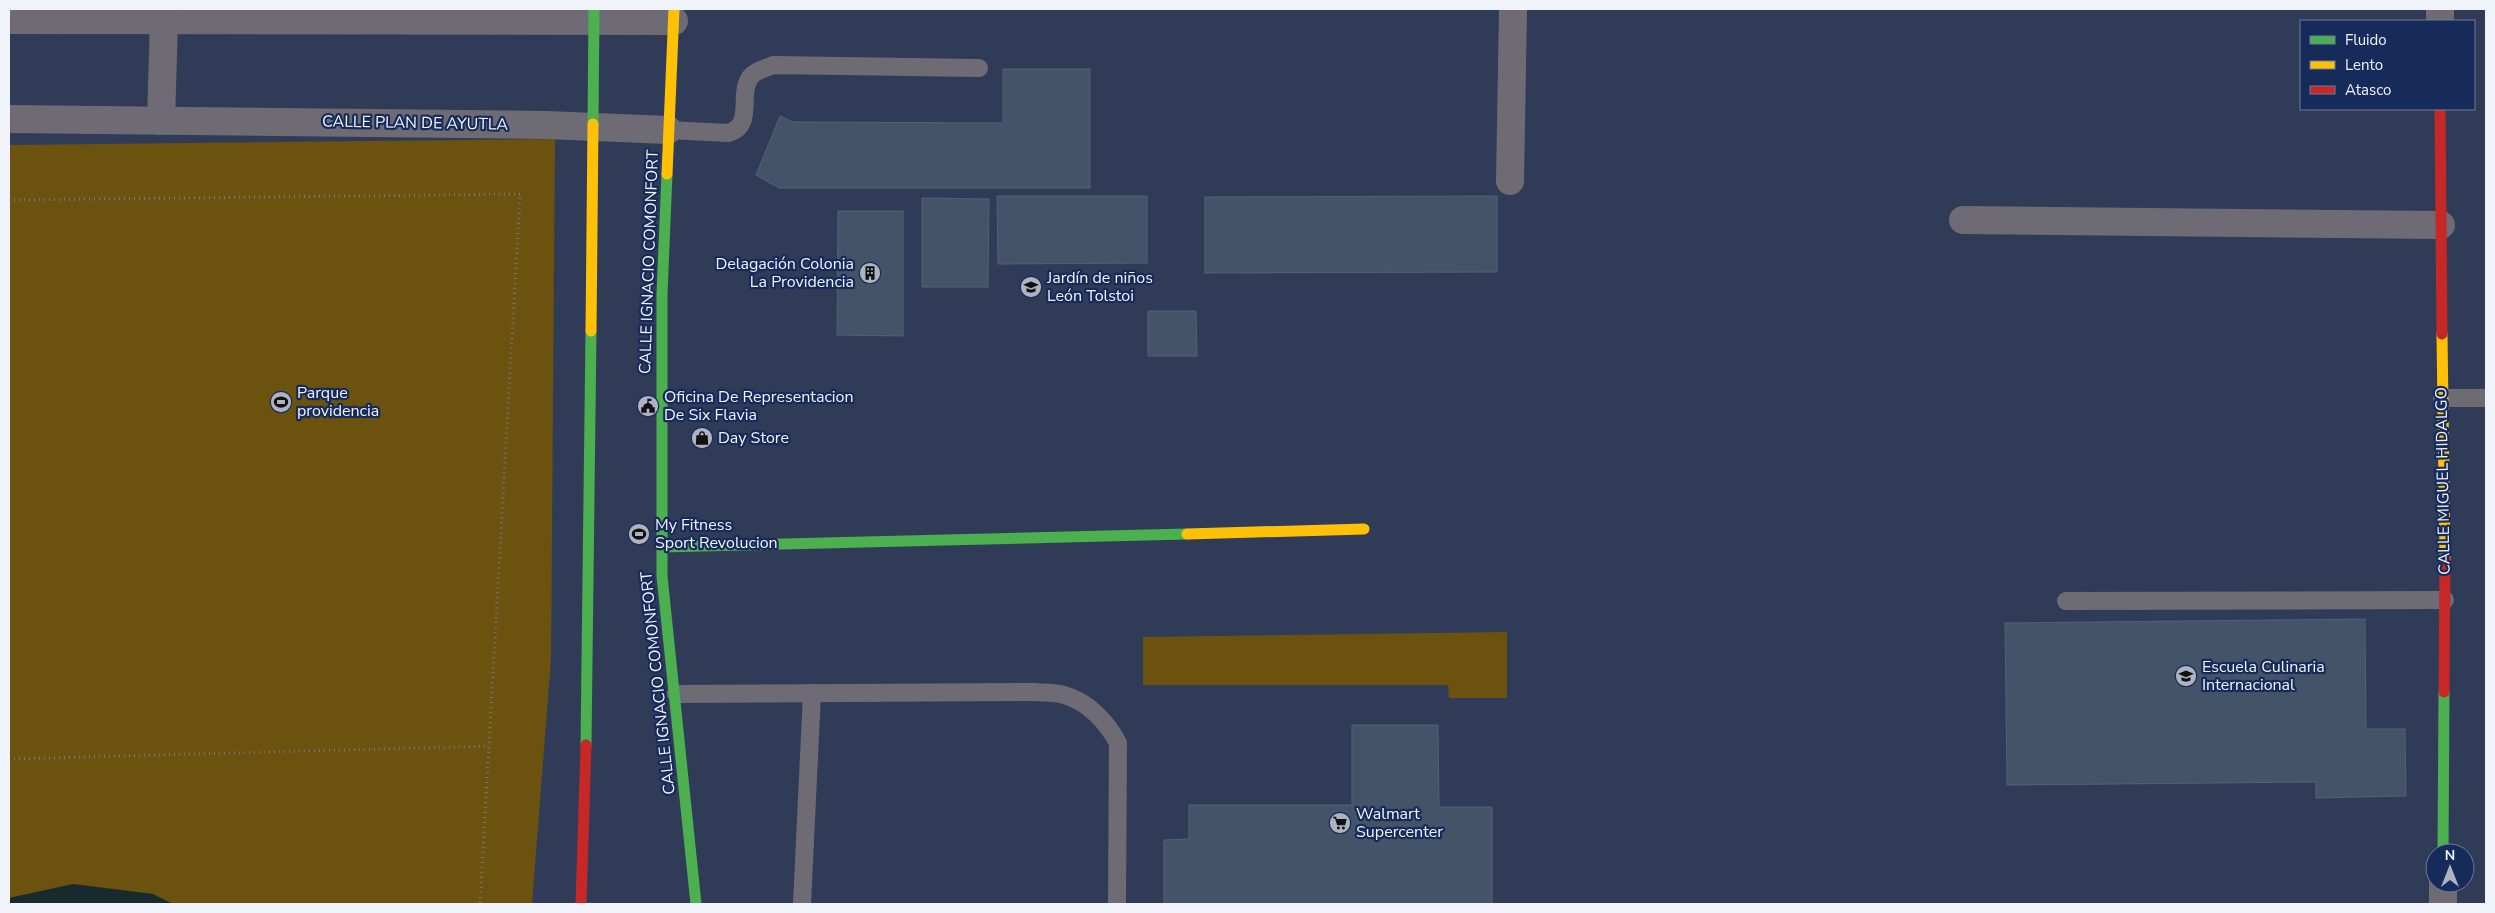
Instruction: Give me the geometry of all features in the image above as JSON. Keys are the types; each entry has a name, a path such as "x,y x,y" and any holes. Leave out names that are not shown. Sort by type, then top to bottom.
{"main road":[{"path":"581,904 588,682 594,14"},
{"name":"CALLE IGNACIO COMONFORT","path":"674,15 662,294 662,547 666,623 676,694 696,904"},
{"name":"CALLE MIGUEL HIDALGO","path":"2440,110 2445,600 2444,843"},
{"path":"662,547 1364,529"}],"street":[{"path":"1510,181 1513,9"},
{"path":"9,20 110,14 164,20 198,14 674,15"},
{"path":"161,120 164,20"},
{"name":"CALLE PLAN DE AYUTLA","path":"9,119 593,126 668,130"},
{"path":"1963,220 2441,225"}],"lane":[{"path":"668,130 728,133 736,131 742,123 747,85 751,76 773,65 979,68"},
{"path":"2442,398 2486,398"},
{"path":"2066,601 2445,600"},
{"path":"676,694 1033,692 1065,695 1092,710 1110,727 1118,743 1117,904"},
{"path":"802,904 812,693"}],"path":[{"path":"9,200 520,194 480,904"},
{"path":"9,759 489,746"}],"shaded area":[{"name":"Parque providencia","path":"555,139 551,659 532,904 9,904 9,145"},
{"path":"1507,632 1507,698 1449,698 1448,685 1143,685 1143,637"},
{"path":"73,884 153,894 173,904 9,904 9,898"}],"building":[{"path":"1003,69 1090,69 1090,188 779,188 756,175 780,116 793,122 1003,123"},
{"path":"997,196 1147,196 1147,263 998,264"},
{"path":"1497,196 1497,272 1205,273 1205,197"},
{"path":"922,198 989,199 988,287 922,287"},
{"name":"Delagación Colonia La Providencia","path":"838,211 903,211 903,336 837,335"},
{"path":"1148,311 1196,311 1197,356 1148,356"},
{"name":"Escuela Culinaria Internacional","path":"2365,619 2366,729 2405,729 2406,796 2316,798 2316,782 2007,785 2005,623"},
{"name":"Walmart Supercenter","path":"1352,725 1438,725 1439,807 1492,807 1492,904 1164,904 1164,840 1189,839 1189,805 1352,805"}],"traffic: fast":[{"path":"593,124 594,9"},
{"path":"667,174 662,294 662,576 696,904"},
{"path":"586,745 591,331"},
{"path":"662,547 1187,534"},
{"path":"2443,843 2444,692"}],"traffic: slow":[{"path":"667,174 674,9"},
{"path":"591,331 593,124"},
{"path":"2442,334 2445,559"},
{"path":"1187,534 1364,529"}],"traffic: jam":[{"path":"2440,110 2442,334"},
{"path":"2444,692 2445,559"},
{"path":"581,904 586,745"}],"place":[{"name":"Delagación Colonia La Providencia","path":"870,273"},
{"name":"Jardín de niños León Tolstoi","path":"1031,287"},
{"name":"Parque providencia","path":"281,402"},
{"name":"Oficina De Representacion De Six Flavia","path":"648,406"},
{"name":"Day Store","path":"702,438"},
{"name":"My Fitness Sport Revolucion","path":"639,534"},
{"name":"Escuela Culinaria Internacional","path":"2186,676"},
{"name":"Walmart Supercenter","path":"1340,823"}]}
